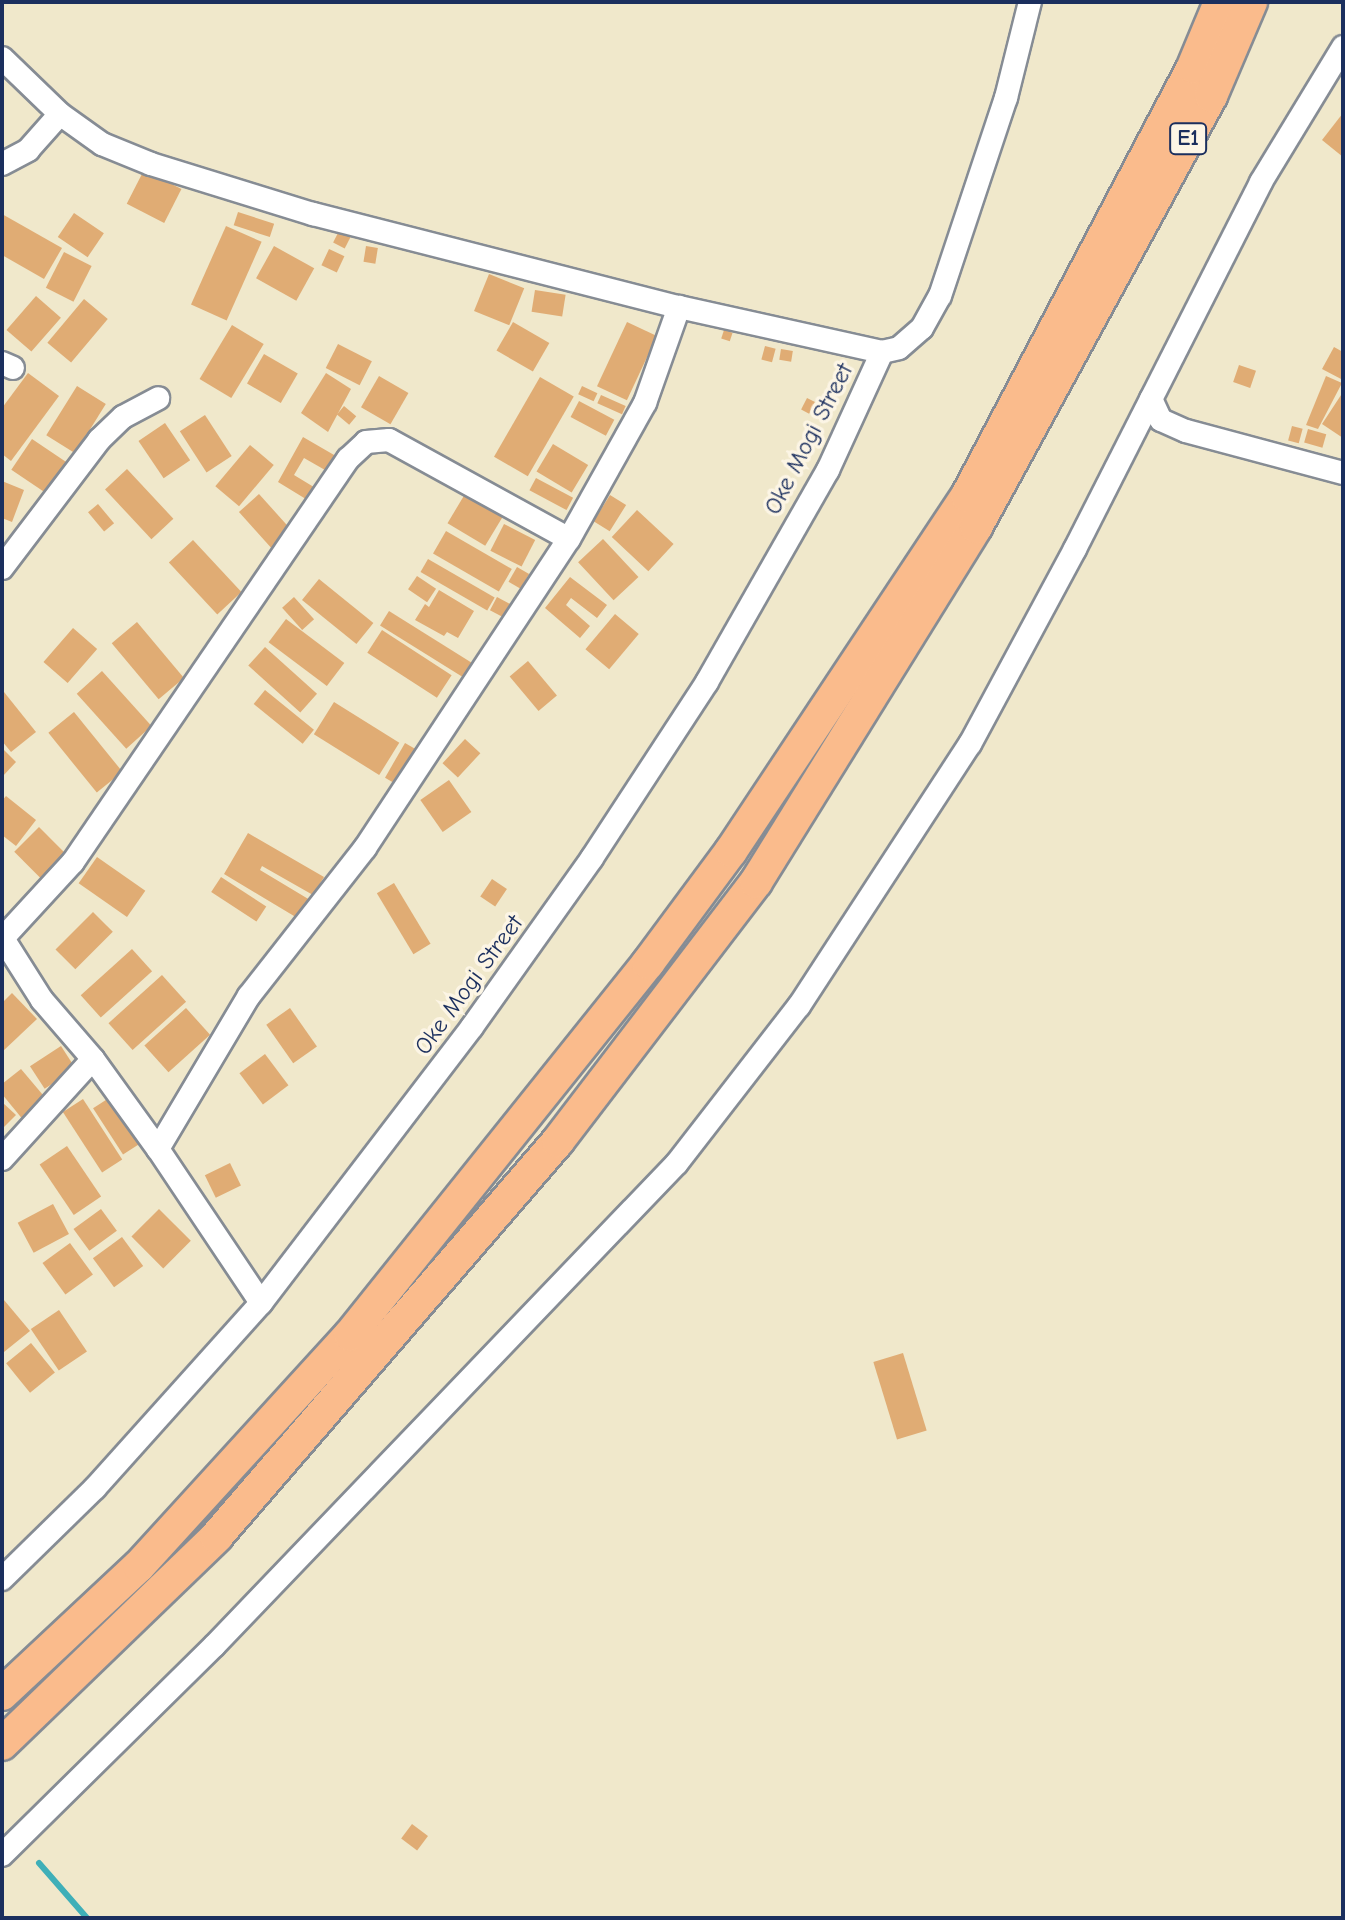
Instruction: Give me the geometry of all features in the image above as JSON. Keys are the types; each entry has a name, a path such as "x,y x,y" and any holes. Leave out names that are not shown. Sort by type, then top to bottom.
{"highway":[{"name":"E1","path":"2,1694 139,1566 350,1335 648,963 731,851 967,496 1193,67 1220,2"},
{"name":"E1","path":"2,1744 216,1537 558,1141 756,882 976,527 1211,96 1251,2"}],"street":[{"path":"2,58 60,114 102,144 151,164 251,195 679,307 882,352 899,348 922,328 940,296 1006,98 1030,2"},
{"path":"2,1855 214,1646 677,1163 799,1006 970,744 1261,182 1343,47"},
{"path":"2,164 28,150 60,114"},
{"path":"158,1149 249,996 365,848 569,539 645,403 679,307"},
{"name":"Oke Mogi Street","path":"2,1579 95,1488 261,1303 472,1027 633,795 707,682 828,470 882,352"},
{"path":"2,568 99,440 123,417 158,398"},
{"path":"1151,399 1161,420 1186,431 1343,473"},
{"path":"261,1303 158,1149 93,1059 42,1000 2,937 73,862 348,459 366,442 389,440 569,539"},
{"path":"2,1159 93,1059"}],"building":[{"path":"1343,113 1343,157 1322,140"},
{"path":"144,170 181,189 164,223 127,204"},
{"path":"238,212 274,224 270,237 234,225"},
{"path":"74,213 104,233 88,257 58,237"},
{"path":"2,214 62,248 44,279 2,255"},
{"path":"226,226 262,242 227,320 191,305"},
{"path":"339,231 351,237 345,248 333,243"},
{"path":"274,246 314,268 296,301 256,278"},
{"path":"366,246 378,248 375,264 363,262"},
{"path":"329,249 344,256 337,272 321,265"},
{"path":"64,252 92,266 73,302 46,288"},
{"path":"489,274 524,288 509,325 474,311"},
{"path":"535,290 566,295 562,317 532,312"},
{"path":"36,296 61,318 31,352 6,330"},
{"path":"84,299 108,319 71,363 47,343"},
{"path":"513,322 549,343 533,372 496,351"},
{"path":"627,322 657,336 627,400 597,386"},
{"path":"232,325 264,344 231,398 200,379"},
{"path":"724,330 733,333 730,341 721,339"},
{"path":"338,344 372,361 360,385 326,368"},
{"path":"765,346 776,349 772,362 761,360"},
{"path":"1334,347 1343,352 1343,380 1322,369"},
{"path":"781,349 793,351 791,362 779,360"},
{"path":"264,354 298,374 281,403 247,383"},
{"path":"1239,365 1256,371 1250,388 1233,382"},
{"path":"28,373 59,396 11,461 2,454 2,408"},
{"path":"326,373 351,389 328,432 301,413"},
{"path":"379,376 408,393 390,424 361,407"},
{"path":"1326,376 1342,383 1318,429 1306,425"},
{"path":"540,377 574,397 528,476 494,457"},
{"path":"77,386 106,404 75,453 46,435"},
{"path":"582,386 597,393 594,401 578,394"},
{"path":"1343,392 1343,438 1322,424"},
{"path":"601,395 626,406 622,414 597,403"},
{"path":"807,398 815,402 809,414 801,410"},
{"path":"579,401 614,420 606,436 571,417"},
{"path":"344,406 356,416 349,425 337,414"},
{"path":"205,415 232,456 207,472 180,431"},
{"path":"165,423 190,460 164,478 138,441"},
{"path":"1292,426 1303,429 1299,443 1288,440"},
{"path":"1308,429 1326,434 1322,448 1304,442"},
{"path":"303,437 341,459 332,474 304,458 294,475 322,492 314,504 278,482"},
{"path":"32,439 68,463 47,494 11,470"},
{"path":"553,444 588,465 572,493 537,471"},
{"path":"250,445 274,465 239,506 215,486"},
{"path":"127,469 173,519 151,539 105,489"},
{"path":"536,478 573,498 567,510 529,490"},
{"path":"2,481 24,490 12,522 2,518"},
{"path":"259,494 291,530 271,548 239,512"},
{"path":"465,494 503,517 485,546 447,523"},
{"path":"610,495 626,505 610,531 594,521"},
{"path":"98,504 114,523 104,532 88,512"},
{"path":"637,510 674,544 648,571 612,537"},
{"path":"504,524 535,540 522,567 490,551"},
{"path":"446,531 512,569 499,592 433,554"},
{"path":"603,539 638,577 614,600 578,562"},
{"path":"193,540 241,592 217,614 169,563"},
{"path":"428,559 495,598 487,610 420,572"},
{"path":"517,567 529,574 521,589 508,582"},
{"path":"417,576 436,589 427,602 408,589"},
{"path":"570,577 607,605 597,618 571,598 566,605 590,626 580,638 545,608"},
{"path":"319,579 373,623 356,644 302,600"},
{"path":"439,590 474,611 458,638 447,632 444,636 415,620 425,604 429,607"},
{"path":"294,597 314,619 302,630 282,608"},
{"path":"497,597 510,604 503,617 490,610"},
{"path":"389,611 472,663 463,677 380,625"},
{"path":"615,614 639,634 609,669 585,649"},
{"path":"286,619 344,663 327,686 269,642"},
{"path":"137,622 184,678 159,699 112,643"},
{"path":"73,628 97,649 68,683 43,662"},
{"path":"382,630 452,675 437,698 367,653"},
{"path":"265,647 317,694 300,712 248,666"},
{"path":"528,661 557,695 539,711 510,676"},
{"path":"102,671 152,726 126,749 77,694"},
{"path":"265,690 314,730 303,744 254,704"},
{"path":"4,692 36,732 11,752 2,741"},
{"path":"334,702 399,743 379,775 314,734"},
{"path":"74,712 122,772 97,793 48,733"},
{"path":"465,739 480,753 458,777 442,763"},
{"path":"405,743 417,750 397,785 385,778"},
{"path":"2,748 16,762 2,777"},
{"path":"449,780 471,812 443,832 420,800"},
{"path":"6,796 36,820 16,846 2,835 2,801"},
{"path":"39,827 65,853 40,878 14,852"},
{"path":"248,833 324,877 313,895 262,866 260,870 310,900 299,919 224,874"},
{"path":"97,857 145,891 127,917 79,883"},
{"path":"221,877 266,906 256,922 211,892"},
{"path":"492,879 507,889 495,906 480,896"},
{"path":"394,883 431,944 413,954 377,893"},
{"path":"93,912 113,932 75,969 56,949"},
{"path":"132,949 152,971 101,1017 81,995"},
{"path":"162,975 186,1002 133,1050 108,1023"},
{"path":"12,993 37,1019 2,1052 2,1003"},
{"path":"186,1008 210,1035 168,1072 144,1045"},
{"path":"290,1008 317,1047 293,1063 266,1025"},
{"path":"61,1046 76,1069 45,1089 30,1066"},
{"path":"265,1054 288,1085 263,1104 239,1073"},
{"path":"21,1069 48,1101 24,1121 2,1094 2,1084"},
{"path":"109,1098 139,1144 123,1154 93,1108"},
{"path":"83,1099 122,1159 102,1172 63,1112"},
{"path":"2,1102 16,1115 2,1129"},
{"path":"67,1146 101,1197 74,1215 40,1164"},
{"path":"230,1163 241,1185 216,1198 205,1175"},
{"path":"53,1204 69,1234 34,1253 18,1223"},
{"path":"101,1209 117,1231 89,1251 73,1229"},
{"path":"159,1209 191,1241 163,1268 131,1237"},
{"path":"122,1237 143,1266 114,1287 93,1258"},
{"path":"70,1243 93,1275 65,1295 42,1263"},
{"path":"4,1300 30,1331 4,1352 2,1350"},
{"path":"59,1310 87,1351 59,1370 31,1329"},
{"path":"31,1343 55,1373 30,1393 6,1363"},
{"path":"903,1353 927,1430 897,1440 873,1362"},
{"path":"412,1824 428,1836 417,1850 401,1838"}],"waterway":[{"path":"39,1863 87,1918"}]}
